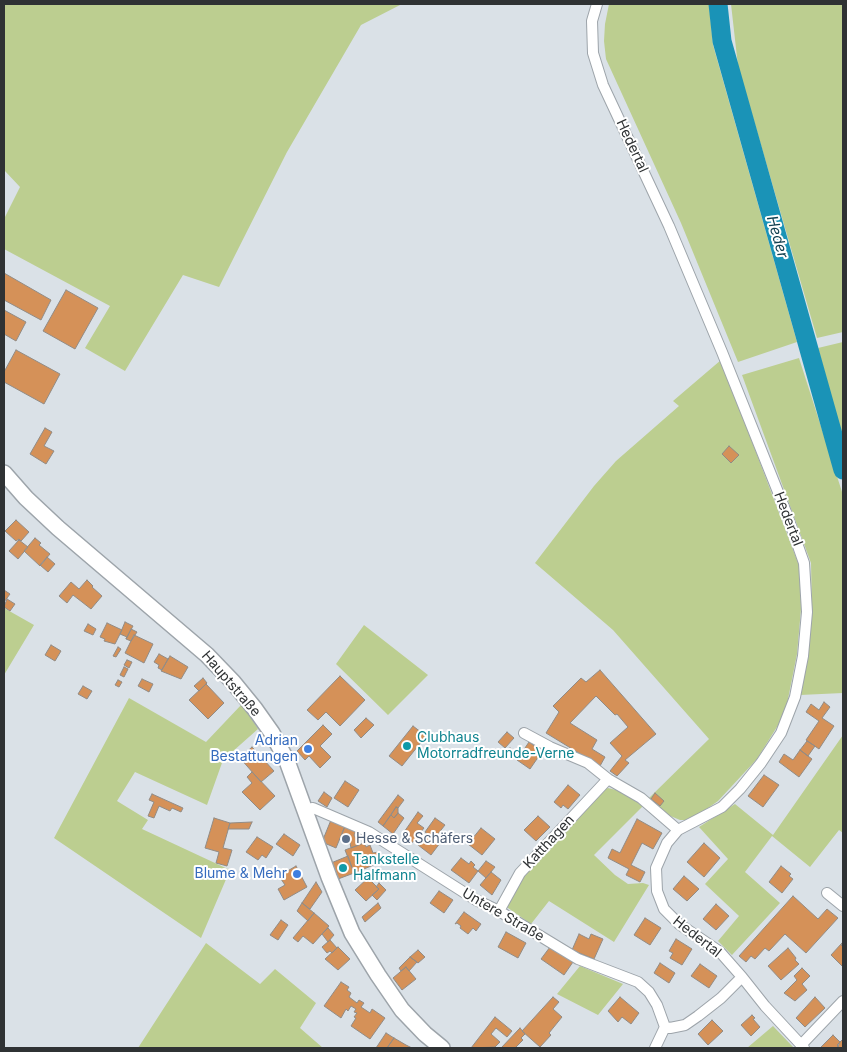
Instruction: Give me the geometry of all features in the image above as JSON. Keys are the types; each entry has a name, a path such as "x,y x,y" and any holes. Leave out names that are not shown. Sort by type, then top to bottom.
{"main road":[{"name":"Hauptstraße","path":"4,473 26,498 58,528 207,655 255,709 272,733 287,761 328,877 352,933 402,1010 425,1034 442,1048"}],"street":[{"name":"Hedertal","path":"597,4 592,21 593,53 603,85 669,226 722,352 786,512 804,563 806,612 803,656 795,697 781,733 745,782 722,807 678,830 667,843 656,868 657,891 664,909 680,924 720,952 765,1006 802,1046"},
{"path":"524,733 588,764 608,780 641,798 678,830"},
{"name":"Katthagen","path":"499,911 520,873 608,780"},
{"name":"Untere Straße","path":"304,810 313,808 369,832 476,900 499,911 578,959 638,982 650,992 665,1027"},
{"path":"827,893 843,906"},
{"path":"655,1048 665,1027 685,1025 721,998 742,977"},
{"path":"802,1046 843,1001"}],"green space":[{"path":"4,4 402,4 361,25 287,152 219,287 183,275 125,371 85,348 110,306 4,249 4,219 20,187 4,170"},
{"path":"609,4 709,4 713,45 797,342 738,362 681,223 606,59 604,41"},
{"path":"731,4 843,4 843,332 817,338 738,66"},
{"path":"843,342 843,439 818,348"},
{"path":"799,358 843,495 843,693 800,695 808,658 812,611 811,563 742,375"},
{"path":"721,360 800,568 801,609 797,654 785,714 757,759 718,801 691,820 680,820 668,815 649,798 709,739 613,630 535,563 594,486 616,461 679,406 673,401"},
{"path":"4,608 34,625 4,675"},
{"path":"364,625 428,675 388,715 336,664"},
{"path":"129,698 206,742 242,704 258,729 223,760 207,805 135,772 117,801 148,820 142,829 230,870 201,938 54,838"},
{"path":"843,735 843,833 839,830 810,867 772,836 745,872 780,903 732,955 718,941 739,916 705,884 728,859 699,827 735,804 773,835"},
{"path":"608,788 620,791 643,806 594,855 615,875 628,884 643,883 649,885 614,942 549,901 531,924 508,908 507,901 526,873 600,792"},
{"path":"206,943 260,984 275,969 316,1003 300,1028 323,1048 138,1048"},
{"path":"580,966 623,984 598,1015 557,994"},
{"path":"773,1026 794,1048 747,1048"}],"building":[{"path":"4,273 51,300 41,320 4,300"},
{"path":"66,290 98,308 75,349 43,331"},
{"path":"4,310 26,322 16,341 4,334"},
{"path":"16,350 60,374 44,404 4,382 4,372"},
{"path":"45,428 52,432 44,446 54,451 46,464 30,454"},
{"path":"729,446 739,455 731,463 722,454"},
{"path":"16,520 29,532 21,541 19,539 16,541 5,531"},
{"path":"35,538 41,543 39,545 50,554 40,566 24,551"},
{"path":"19,540 28,547 18,559 9,551"},
{"path":"47,557 55,564 48,572 40,565"},
{"path":"87,580 102,596 91,609 73,595 67,603 59,596 71,582 79,589"},
{"path":"4,590 10,594 4,602"},
{"path":"7,599 15,604 10,611 4,607"},
{"path":"125,622 133,626 126,639 127,637 120,634"},
{"path":"107,623 122,630 115,644 104,641 105,639 100,637"},
{"path":"88,624 96,629 93,635 84,631"},
{"path":"131,629 137,632 131,641 126,639"},
{"path":"134,635 153,644 144,663 125,653"},
{"path":"51,645 61,651 55,661 45,655"},
{"path":"118,647 121,649 116,657 113,656"},
{"path":"159,654 168,659 162,670 154,662"},
{"path":"170,656 188,667 181,679 161,671"},
{"path":"127,660 132,662 129,668 124,665"},
{"path":"124,667 128,669 124,677 120,675"},
{"path":"600,670 656,734 625,760 629,763 617,776 610,771 622,756 610,743 628,727 617,714 615,715 596,696 570,723 597,740 592,749 605,757 600,766 546,733 559,712 553,706 581,678 586,682"},
{"path":"340,676 365,700 340,726 326,712 318,720 307,710"},
{"path":"203,678 207,683 199,691 194,686"},
{"path":"142,679 153,684 149,692 138,686"},
{"path":"118,680 122,682 119,687 115,685"},
{"path":"206,684 224,703 208,719 189,700"},
{"path":"83,686 92,691 87,699 78,694"},
{"path":"824,702 830,707 822,718 834,726 819,749 806,740 819,721 806,712 811,704 819,710"},
{"path":"366,718 374,725 361,738 354,730"},
{"path":"323,725 332,734 320,746 331,757 320,768 309,756 305,760 297,751"},
{"name":"Clubhaus Motorradfreunde-Verne","path":"413,726 426,736 402,766 389,756"},
{"path":"507,732 514,738 505,748 498,742"},
{"path":"807,741 815,746 808,756 800,750"},
{"path":"529,742 540,750 537,755 539,756 530,769 517,760"},
{"path":"252,747 274,771 261,782 240,758"},
{"path":"510,748 517,753 514,758 507,753"},
{"path":"800,750 812,759 799,777 779,762 784,754 793,760"},
{"path":"252,772 275,796 260,810 242,792 252,783 247,777"},
{"path":"764,775 779,785 763,807 748,796"},
{"path":"345,781 359,790 348,807 334,798"},
{"path":"568,785 580,795 568,809 563,805 561,808 554,802"},
{"path":"324,792 332,798 327,807 318,801"},
{"path":"655,793 664,801 660,806 651,799"},
{"path":"152,794 183,808 181,812 172,808 170,811 159,806 154,818 148,816 154,802 149,800"},
{"path":"398,795 404,800 398,808 396,807 383,826 378,822"},
{"path":"396,807 398,808 398,813 394,818 391,815"},
{"path":"418,812 423,816 417,823 424,828 412,843 402,835"},
{"path":"398,813 404,818 393,834 383,826 391,815 394,818"},
{"path":"538,816 550,827 536,841 524,830"},
{"path":"214,818 230,823 223,848 232,850 227,866 216,863 219,852 205,848"},
{"path":"435,818 445,825 434,839 425,832"},
{"path":"637,819 662,833 653,849 642,843 631,865 645,872 640,882 626,875 629,869 608,858 612,849 620,853"},
{"path":"331,820 345,826 336,848 322,842"},
{"path":"252,822 249,829 228,829 230,823"},
{"path":"345,826 356,831 354,835 359,845 351,848 350,843 340,839"},
{"path":"481,828 495,839 482,855 468,844"},
{"path":"284,834 300,845 293,856 276,844"},
{"path":"426,834 434,839 435,837 437,838 435,840 440,843 431,855 418,845"},
{"path":"257,837 273,847 266,858 262,855 258,860 246,852"},
{"path":"364,843 366,847 370,845 373,853 378,852 381,862 354,873 345,850"},
{"path":"704,843 720,858 704,877 687,862"},
{"name":"Tankstelle Halfmann","path":"348,856 354,873 338,879 331,863"},
{"path":"461,858 469,864 471,861 475,865 473,867 478,871 469,883 451,870"},
{"path":"486,861 495,867 486,878 478,871"},
{"path":"296,866 307,887 284,900 278,889 285,885 279,876"},
{"path":"781,866 791,874 789,876 793,879 782,893 769,882"},
{"path":"491,872 501,880 492,895 480,885"},
{"path":"684,876 699,889 687,901 673,889"},
{"path":"368,878 379,889 366,901 355,890"},
{"path":"316,882 322,892 310,909 302,903"},
{"path":"379,883 386,890 377,900 372,895 379,889 376,887"},
{"path":"439,891 453,900 444,913 430,903"},
{"path":"793,896 818,919 827,909 838,918 806,953 785,934 769,951 765,948 755,959 751,956 746,962 739,956"},
{"path":"302,903 314,913 308,921 297,911"},
{"path":"378,903 381,908 365,922 362,917"},
{"path":"716,904 729,916 716,930 703,919"},
{"path":"464,912 481,924 476,931 473,928 468,934 460,928 461,926 457,923 455,924"},
{"path":"314,913 329,926 313,944 303,936 298,942 293,938"},
{"path":"645,918 661,928 650,945 634,935"},
{"path":"281,920 288,925 278,940 270,935"},
{"path":"328,928 334,935 328,942 322,934"},
{"path":"506,932 526,943 518,958 498,947"},
{"path":"579,934 589,939 591,934 603,939 594,959 572,950"},
{"path":"676,939 692,949 682,965 670,958 673,953 669,951"},
{"path":"330,940 337,948 332,953 330,951 327,953 322,947"},
{"path":"842,943 841,945 843,947 843,967 831,955"},
{"path":"338,947 350,959 338,970 325,959"},
{"path":"550,947 573,962 564,975 541,959"},
{"path":"788,948 799,964 781,980 768,966"},
{"path":"418,950 425,957 418,963 410,957"},
{"path":"410,957 417,962 409,971 406,967 401,971 399,968"},
{"path":"660,963 675,973 669,983 654,973"},
{"path":"700,964 717,976 709,988 691,976"},
{"path":"406,967 416,979 402,990 393,978"},
{"path":"802,968 810,976 802,984 807,990 795,1001 784,993 797,980 794,976"},
{"path":"341,982 349,987 347,990 351,993 349,997 357,1003 359,1000 364,1003 361,1007 370,1013 372,1009 385,1018 370,1039 351,1026 356,1018 354,1017 357,1013 354,1012 356,1009 351,1006 348,1011 346,1009 341,1018 324,1006"},
{"path":"553,997 559,1002 553,1009 562,1017 549,1033 551,1035 540,1047 522,1031"},
{"path":"620,997 639,1013 631,1024 622,1017 618,1022 608,1011"},
{"path":"815,997 825,1008 805,1027 796,1018"},
{"path":"752,1015 760,1027 751,1036 741,1025"},
{"path":"495,1017 512,1031 507,1037 496,1028 491,1034 500,1042 495,1047 471,1048"},
{"path":"712,1020 723,1031 708,1045 698,1034"},
{"path":"520,1028 525,1034 521,1038 523,1040 515,1048 501,1048"},
{"path":"386,1033 394,1038 387,1048 376,1048"},
{"path":"833,1035 840,1042 836,1048 820,1048"},
{"path":"394,1038 406,1045 412,1048 387,1048"},
{"path":"843,1039 843,1048 840,1048 837,1045"}],"waterway":[{"name":"Heder","path":"718,4 722,41 843,470"}],"place":[{"name":"Clubhaus Motorradfreunde-Verne","path":"407,746"},
{"name":"Adrian Bestattungen","path":"308,749"},
{"name":"Hesse & Schäfers","path":"346,839"},
{"name":"Tankstelle Halfmann","path":"343,868"},
{"name":"Blume & Mehr","path":"297,874"}]}
